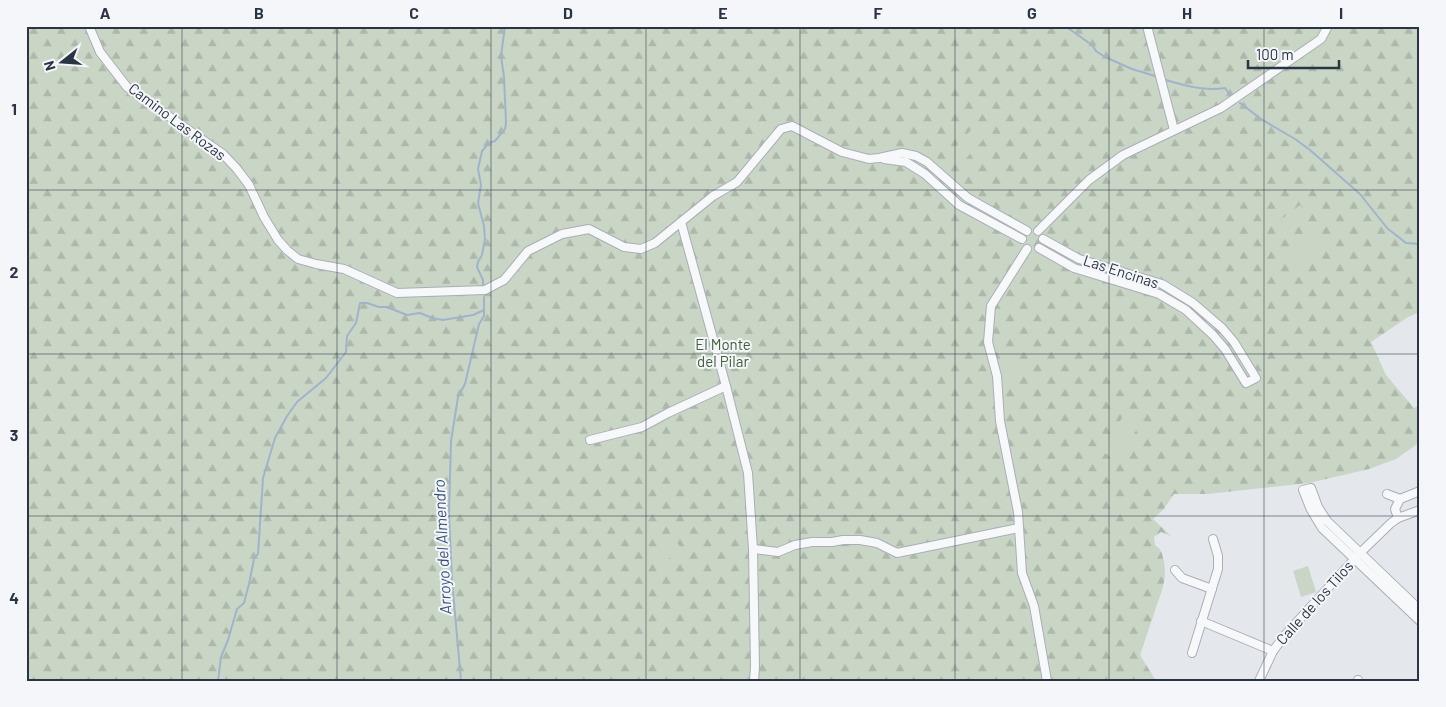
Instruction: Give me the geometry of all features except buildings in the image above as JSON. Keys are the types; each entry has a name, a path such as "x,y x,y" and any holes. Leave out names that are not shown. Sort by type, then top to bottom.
{"street":[{"name":"Camino Las Rozas","path":"88,26 100,52 127,87 222,154 237,170 249,185 264,217 278,240 287,250 298,259 344,269 397,293 485,290 504,280 528,251 562,234 590,229 624,247 641,248 656,243 713,196 737,182 781,129 792,126 842,152 869,159 879,158"},
{"path":"1147,26 1174,130"},
{"path":"879,158 902,153 916,156 927,162 968,198 1027,231 1038,231 1089,180 1123,155 1221,108 1321,39 1328,26"},
{"path":"879,158 906,162 925,174 959,205 1022,239"},
{"path":"681,222 748,473 753,550 754,681"},
{"path":"1027,231 1022,239 1027,249 1035,250 1039,248 1042,245 1043,239"},
{"name":"Las Encinas","path":"1038,231 1043,239 1079,259 1162,284 1193,303 1222,328 1234,342 1256,378 1246,383 1225,349 1186,310 1159,294 1074,268 1039,248"},
{"path":"1027,249 991,306 988,342 997,376 1000,421 1018,512 1022,573 1034,606 1047,681"},
{"path":"590,440 642,427 726,386"},
{"path":"1420,610 1357,556 1322,528 1310,510 1303,490 1311,488 1318,506 1327,521 1357,556 1420,621"},
{"path":"1420,491 1400,499 1395,509 1398,518 1420,510"},
{"path":"1387,494 1400,499"},
{"name":"Calle de los Tilos","path":"1259,681 1273,651 1285,635 1357,556 1398,518"},
{"path":"753,550 778,552 795,545 812,542 860,540 877,544 897,553 1019,528"},
{"path":"1192,653 1218,569 1218,556 1212,539"},
{"path":"1175,570 1182,578 1212,589"},
{"path":"1201,621 1273,651"}],"green space":[{"name":"El Monte del Pilar","path":"26,26 1420,26 1420,312 1408,317 1371,342 1386,375 1414,408 1420,405 1420,442 1396,459 1369,469 1309,483 1207,494 1174,494 1163,510 1153,519 1171,536 1161,532 1154,537 1155,545 1163,556 1165,573 1161,593 1140,655 1156,681 26,681"},
{"path":"972,129 983,140 961,164 950,153"},
{"path":"1300,205 1310,218 1284,238 1274,225"},
{"path":"1308,232 1317,233 1320,236 1317,247 1304,259 1290,263 1285,257 1289,249"},
{"path":"1009,348 1017,374 1007,377 999,351"},
{"path":"1123,416 1139,425 1119,461 1103,452"},
{"path":"674,539 681,548 660,566 653,558"},
{"path":"1308,566 1316,592 1301,597 1293,571"}],"waterway":[{"name":"Arroyo del Almendro","path":"483,285 483,280 477,267 482,255 485,239 478,203 481,185 478,169 482,151 489,143 495,141 505,129 504,77 501,56 505,26"},
{"path":"1065,26 1092,45 1096,51 1105,57 1132,69 1155,76"},
{"path":"1166,80 1202,88 1225,88 1230,95"},
{"path":"1240,103 1261,119 1310,150 1360,194 1387,228 1406,243 1420,244"},
{"name":"Arroyo del Almendro","path":"461,681 452,580 449,514 451,441 458,397 465,384 479,324 484,316 484,297"},
{"path":"218,681 221,657 237,609 244,603 254,559 258,554 263,478 275,438 297,402 326,378 346,352 347,336 356,323 360,303 387,307 407,315 420,313 443,320 473,315 484,310"}]}
